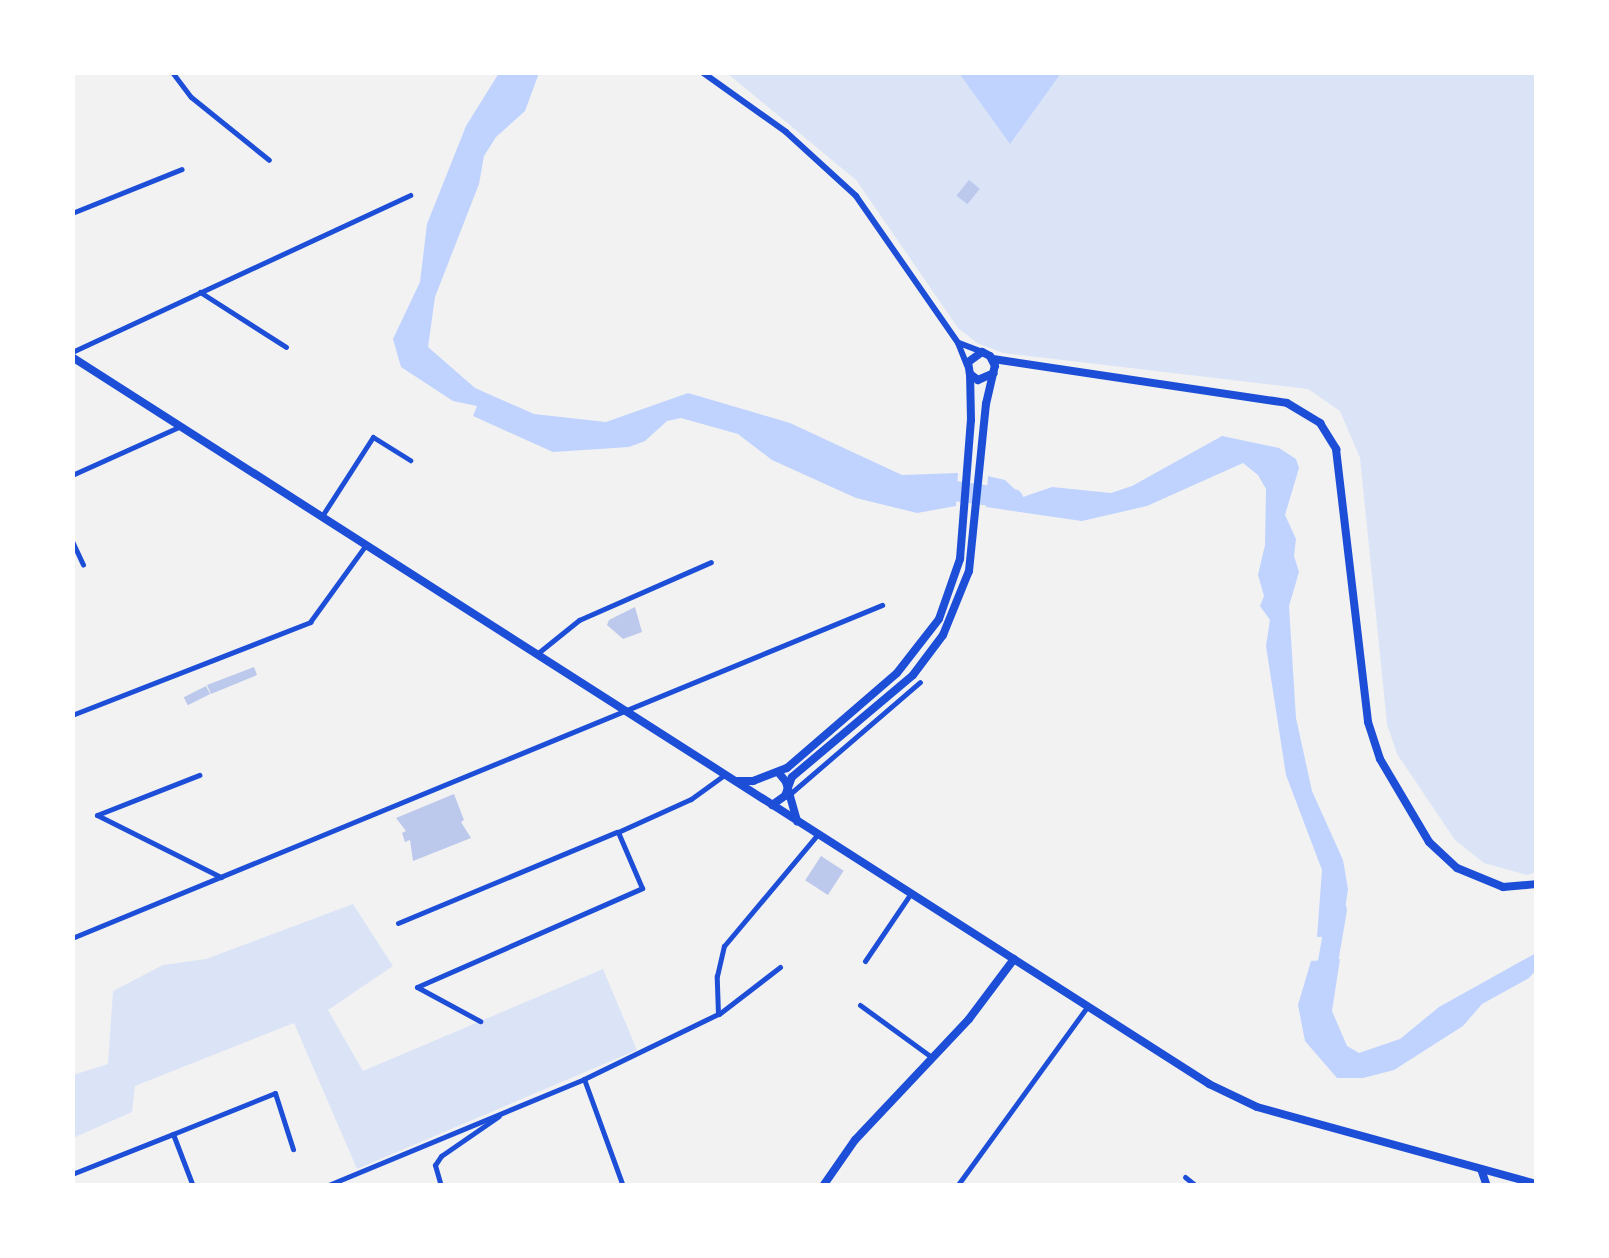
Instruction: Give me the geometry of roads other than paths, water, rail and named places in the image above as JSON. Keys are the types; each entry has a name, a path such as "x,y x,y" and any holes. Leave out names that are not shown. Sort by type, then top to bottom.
{"main road":[{"path":"72,354 911,894 1244,1102 1481,1169 1513,1182 1536,1184"},
{"path":"772,805 782,800 796,774 900,688 929,656 962,593 970,516 969,370 973,355 990,356 1025,367 1287,402 1320,423 1336,448 1368,722 1380,759 1429,842 1457,868 1503,886 1536,884"},
{"path":"728,777 758,779 778,772 884,686 930,634 956,576 970,516 994,371 990,356"},
{"path":"969,370 982,380 994,371 1025,367"},
{"path":"778,772 797,820"},
{"path":"756,795 758,779"},
{"path":"824,1186 855,1140 933,1058 1014,959"},
{"path":"1481,1169 1487,1186"}],"street":[{"path":"172,72 192,98 268,160"},
{"path":"702,72 786,132 856,196 958,343 969,370"},
{"path":"72,213 182,169"},
{"path":"72,354 410,194"},
{"path":"200,292 286,347"},
{"path":"958,343 990,356"},
{"path":"72,475 180,427"},
{"path":"322,516 373,437 410,460"},
{"path":"72,541 83,565"},
{"path":"72,715 310,622 366,544"},
{"path":"538,653 578,620 711,562"},
{"path":"72,938 882,605"},
{"path":"788,791 920,682"},
{"path":"199,775 97,816 221,877"},
{"path":"398,923 618,832 691,799 728,777"},
{"path":"480,1021 417,987 642,888 618,832"},
{"path":"718,1014 717,976 724,946 818,834"},
{"path":"864,961 911,894"},
{"path":"326,1186 584,1080 718,1014 780,967"},
{"path":"860,1005 933,1058"},
{"path":"957,1186 1087,1006"},
{"path":"584,1080 623,1186"},
{"path":"72,1174 275,1093 293,1148"},
{"path":"441,1186 436,1165 441,1156 508,1110"},
{"path":"173,1134 193,1186"},
{"path":"1185,1177 1196,1186"}],"water":[{"path":"499,73 539,73 525,111 496,137 484,156 479,184 435,297 428,347 475,388 534,414 606,422 688,393 790,423 902,475 958,473 956,506 917,513 856,498 772,460 738,434 681,418 667,421 645,441 629,447 553,452 473,416 477,406 453,401 401,367 393,339 420,282 427,224 466,126"},
{"path":"959,73 1061,73 1010,144"},
{"path":"1222,436 1279,448 1296,459 1299,468 1285,515 1296,539 1294,556 1299,572 1289,606 1296,718 1312,791 1343,860 1348,889 1341,936 1317,937 1322,870 1286,775 1266,646 1270,620 1260,606 1264,596 1258,575 1265,545 1266,489 1258,475 1243,463 1147,506 1082,521 986,507 988,476 1005,480 1023,497 1052,487 1111,493 1132,486"},
{"path":"1536,953 1536,970 1529,978 1482,1004 1463,1026 1394,1070 1363,1078 1337,1078 1305,1041 1298,1005 1311,961 1340,959 1332,1011 1347,1046 1359,1053 1400,1039 1439,1007"}],"waterway":[{"path":"933,488 1013,499"},
{"path":"1324,985 1337,910"}]}
